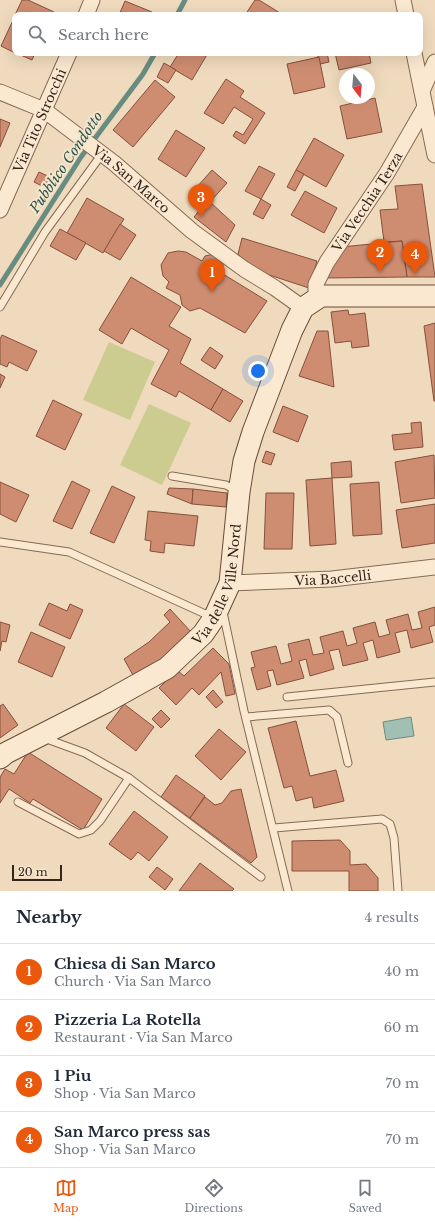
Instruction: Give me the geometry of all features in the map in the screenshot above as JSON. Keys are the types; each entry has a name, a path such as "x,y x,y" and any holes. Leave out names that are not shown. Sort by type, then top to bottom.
{"street":[{"path":"87,12 92,0"},
{"path":"403,0 405,12"},
{"name":"Via Tito Strocchi","path":"0,210 68,56"},
{"path":"415,56 435,155"},
{"path":"422,91 435,62"},
{"name":"Via San Marco","path":"0,92 44,110 99,152 192,231 244,269 275,288 309,303"},
{"name":"Via Vecchia Terza","path":"309,303 316,284 327,262 387,173 425,107"},
{"path":"309,303 328,296 435,296"},
{"name":"Via delle Ville Nord","path":"0,758 6,753 106,702 166,668 204,634 218,611 230,583 239,492 244,462 253,432 292,330 309,303"},
{"name":"Via Baccelli","path":"230,583 332,578 435,567"}],"lane":[{"path":"0,307 44,232 99,152"},
{"path":"172,476 226,485 239,492"},
{"path":"0,542 69,552 218,611 274,828 288,891"},
{"path":"287,697 435,682"},
{"path":"246,717 329,710 336,717 348,764"},
{"path":"39,736 85,753 129,778 261,877"},
{"path":"18,802 78,834 91,830 100,821 129,778"},
{"path":"274,828 382,819 390,824 394,838 398,891"}],"green space":[{"path":"109,342 155,362 130,420 83,400"},
{"path":"149,404 191,423 162,485 120,465"}],"shaded area":[{"path":"411,717 414,736 386,740 383,722"}],"building":[{"path":"22,0 28,0 54,12 16,12"},
{"path":"255,0 259,0 278,12 247,12"},
{"path":"125,1 152,12 120,12"},
{"path":"12,22 12,52 1,46"},
{"path":"23,56 34,56 32,60"},
{"path":"177,56 206,56 192,80 170,67"},
{"path":"318,56 328,56 329,62 320,64"},
{"path":"336,56 370,56 371,63 348,68 339,68 339,70"},
{"path":"319,57 325,87 294,94 287,64"},
{"path":"164,63 176,70 168,83 157,77"},
{"path":"226,79 244,91 240,97 265,113 245,144 233,136 236,131 243,135 253,119 234,107 223,124 204,113"},
{"path":"155,80 175,97 133,147 113,130"},
{"path":"375,98 382,132 347,139 340,106 349,104 375,104"},
{"path":"0,119 10,123 0,147"},
{"path":"89,124 94,127 90,133 85,129"},
{"path":"176,130 205,148 186,177 158,159"},
{"path":"314,138 344,155 326,187 296,170"},
{"path":"259,166 275,174 261,199 245,191"},
{"path":"212,170 227,183 210,202 235,225 226,242 194,217 202,207 189,196"},
{"path":"296,170 304,174 295,191 287,187"},
{"path":"39,172 50,177 44,187 34,182"},
{"path":"422,184 435,277 407,277 402,241 384,242 380,210 398,209 395,186"},
{"path":"305,191 337,208 324,233 291,215"},
{"path":"87,198 124,219 103,253 67,233"},
{"path":"261,199 271,205 263,219 253,214"},
{"path":"120,224 136,235 120,260 104,251"},
{"path":"60,229 86,243 76,260 50,246"},
{"path":"242,238 317,261 309,288 254,270 238,254"},
{"path":"402,241 407,277 325,278 341,247"},
{"path":"178,251 186,252 202,261 205,256 214,254 223,260 223,274 267,301 245,333 200,308 190,311 182,305 180,295 166,288 169,282 163,276 161,265 168,253"},
{"path":"131,277 181,307 169,326 191,339 180,363 223,389 211,410 179,391 176,397 151,384 169,350 131,328 122,344 99,330"},
{"path":"348,310 349,315 365,313 369,346 352,348 351,341 335,343 331,312"},
{"path":"435,323 435,401 434,401 424,326"},
{"path":"317,331 328,331 334,387 299,376"},
{"path":"2,335 37,351 27,371 9,362 7,367 0,364 0,339"},
{"path":"210,347 223,356 215,369 201,360"},
{"path":"0,374 5,377 0,388"},
{"path":"223,389 243,401 230,422 211,410"},
{"path":"53,400 82,414 65,450 36,436"},
{"path":"283,406 308,416 298,442 273,432"},
{"path":"421,422 423,447 394,450 392,435 412,433 411,423"},
{"path":"266,451 275,454 271,465 262,462"},
{"path":"434,455 435,498 401,503 395,462"},
{"path":"351,461 352,477 332,478 331,463"},
{"path":"332,478 336,544 310,546 306,480"},
{"path":"72,481 90,490 72,529 53,521"},
{"path":"0,482 29,495 16,522 0,514"},
{"path":"379,482 382,534 353,536 350,484"},
{"path":"112,486 135,497 114,543 90,533"},
{"path":"169,488 193,489 192,504 167,494"},
{"path":"193,489 227,493 226,507 192,504"},
{"path":"266,493 294,493 292,549 264,549"},
{"path":"435,504 435,543 402,548 396,510"},
{"path":"148,511 198,516 194,546 165,543 164,553 150,551 151,541 145,540"},
{"path":"49,603 67,611 70,604 83,610 70,639 39,625"},
{"path":"435,607 435,625 429,627 433,642 411,648 407,630 395,633 400,652 377,658 373,640 363,643 368,660 343,666 339,649 329,651 334,669 310,676 306,659 299,661 304,678 277,685 273,670 267,671 271,686 257,690 251,668 255,667 251,652 276,646 281,664 292,661 288,644 309,639 313,655 324,653 320,637 343,631 347,646 357,643 353,628 375,622 379,637 390,634 386,620 408,614 412,630 422,628 418,612"},
{"path":"170,609 192,633 162,661 134,677 124,659 149,642 170,622 164,615"},
{"path":"0,622 10,625 6,642 2,641 0,651"},
{"path":"31,632 65,647 52,677 18,662"},
{"path":"213,648 229,664 235,694 226,696 221,672 199,695 192,688 176,705 159,688 177,670 184,676"},
{"path":"213,690 223,702 216,708 206,697"},
{"path":"3,704 18,725 0,738 0,706"},
{"path":"124,704 154,727 136,751 106,728"},
{"path":"161,710 170,719 161,728 152,719"},
{"path":"296,721 310,776 336,770 344,801 314,808 312,797 296,801 292,786 284,788 268,728"},
{"path":"219,729 246,752 221,780 195,756"},
{"path":"28,752 102,799 83,830 33,799 30,803 9,789 0,803 0,777 5,769 14,774"},
{"path":"176,775 205,796 190,818 161,797"},
{"path":"241,789 257,857 251,863 190,818 205,797 215,805 222,803 231,791"},
{"path":"134,811 168,837 149,861 138,852 131,860 109,844"},
{"path":"340,840 350,851 350,865 366,864 378,878 378,891 349,891 349,871 292,871 292,841"},
{"path":"200,863 234,889 232,891 179,891"},
{"path":"157,867 173,879 165,890 149,877"}],"waterway":[{"name":"Pubblico Condotto","path":"179,12 185,0"},
{"name":"Pubblico Condotto","path":"0,285 81,157 143,74 153,56"}],"place":[{"name":"1 Piu","path":"201,217"},
{"name":"Pizzeria La Rotella","path":"380,272"},
{"name":"San Marco press sas","path":"415,274"},
{"name":"Chiesa di San Marco","path":"212,292"}]}
